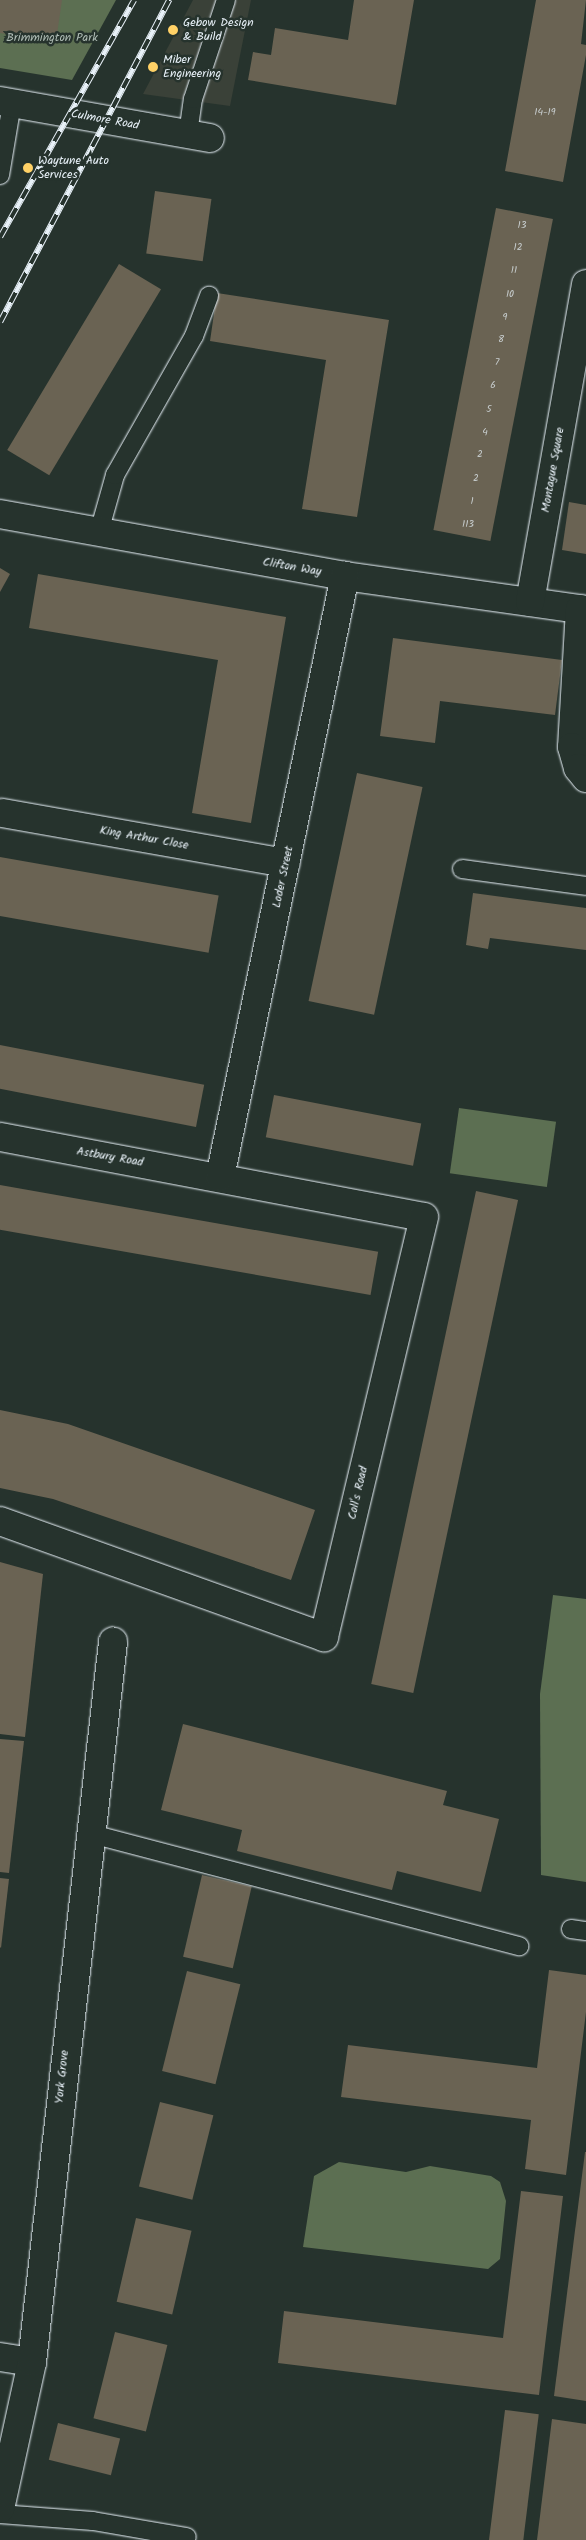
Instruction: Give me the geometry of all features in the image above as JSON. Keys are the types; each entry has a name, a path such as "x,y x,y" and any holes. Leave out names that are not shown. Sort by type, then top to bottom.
{"street":[{"name":"Culmore Road","path":"6,102 199,136"},
{"name":"Montague Square","path":"530,602 581,337 586,284"},
{"name":"Clifton Way","path":"0,514 345,576 583,610"},
{"name":"Loder Street","path":"220,1177 345,576"},
{"path":"583,610 572,747 578,768 586,778"},
{"name":"King Arthur Close","path":"2,813 286,863"},
{"name":"Astbury Road","path":"0,1138 220,1177"},
{"name":"Coll's Road","path":"0,1521 324,1637 424,1217 220,1177"},
{"name":"York Grove","path":"0,2509 32,2362 88,1833 113,1642"},
{"path":"0,2357 32,2362"}],"lane":[{"path":"199,136 193,99 226,0"},
{"path":"0,175 6,102"},
{"path":"98,532 115,475 194,336 209,296"},
{"path":"462,869 586,886"},
{"path":"88,1833 518,1946"},
{"path":"0,2514 93,2521 188,2536"}],"shaded area":[{"path":"193,0 251,0 230,106 143,94"}],"green space":[{"name":"Brimmington Park","path":"0,0 116,0 72,80 0,68"},
{"path":"459,1108 556,1122 547,1187 450,1173"},
{"path":"553,1595 586,1599 586,1882 541,1875 540,1694"},
{"path":"339,2162 406,2172 430,2166 491,2176 500,2182 506,2201 500,2259 488,2269 303,2247 314,2176"}],"building":[{"path":"0,0 62,0 56,41 0,33"},
{"path":"354,0 414,0 396,105 248,80 253,52 271,55 275,28 348,40"},
{"path":"536,0 586,0 581,44 586,45 586,55 563,182 505,171"},
{"path":"155,191 211,199 203,261 146,253"},
{"path":"496,208 553,219 490,541 433,530"},
{"path":"119,264 161,289 49,475 7,450"},
{"path":"217,293 389,320 357,517 302,509 326,360 210,341"},
{"path":"569,502 586,505 586,554 562,550"},
{"path":"0,568 10,574 0,592"},
{"path":"38,574 286,617 251,823 192,813 218,660 29,628"},
{"path":"393,638 562,660 555,715 440,701 435,743 380,736"},
{"path":"357,773 423,787 374,1015 309,1001"},
{"path":"0,857 219,896 209,953 0,916"},
{"path":"473,893 586,908 586,950 490,938 488,949 466,945"},
{"path":"0,1045 204,1085 196,1127 0,1089"},
{"path":"274,1095 421,1124 413,1166 266,1137"},
{"path":"0,1185 378,1252 371,1295 0,1230"},
{"path":"476,1191 518,1200 413,1693 371,1684"},
{"path":"0,1410 68,1424 315,1510 291,1580 53,1499 0,1488"},
{"path":"0,1562 43,1574 25,1737 0,1734"},
{"path":"183,1724 447,1791 443,1805 499,1819 481,1892 397,1871 392,1890 237,1851 242,1830 161,1810"},
{"path":"0,1739 24,1741 9,1873 0,1872"},
{"path":"202,1875 252,1886 233,1968 183,1957"},
{"path":"0,1878 9,1879 1,1948 0,1947"},
{"path":"549,1970 586,1975 586,2012 566,2175 525,2169 531,2120 341,2097 348,2045 537,2068"},
{"path":"187,1971 240,1984 215,2084 162,2071"},
{"path":"160,2102 213,2115 192,2200 139,2186"},
{"path":"586,2152 586,2401 554,2396"},
{"path":"521,2191 563,2196 539,2395 278,2363 284,2311 503,2338"},
{"path":"136,2218 192,2231 172,2315 117,2302"},
{"path":"115,2332 167,2345 146,2431 93,2418"},
{"path":"505,2410 539,2414 523,2540 489,2540"},
{"path":"552,2419 586,2424 586,2540 537,2540"},
{"path":"58,2423 120,2438 111,2475 49,2460"}],"railway":[{"path":"0,237 134,0"},
{"path":"0,322 169,0"}],"place":[{"name":"Gebow Design & Build","path":"173,30"},
{"name":"Miber Engineering","path":"153,67"},
{"name":"Waytune Auto Services","path":"28,168"}]}
